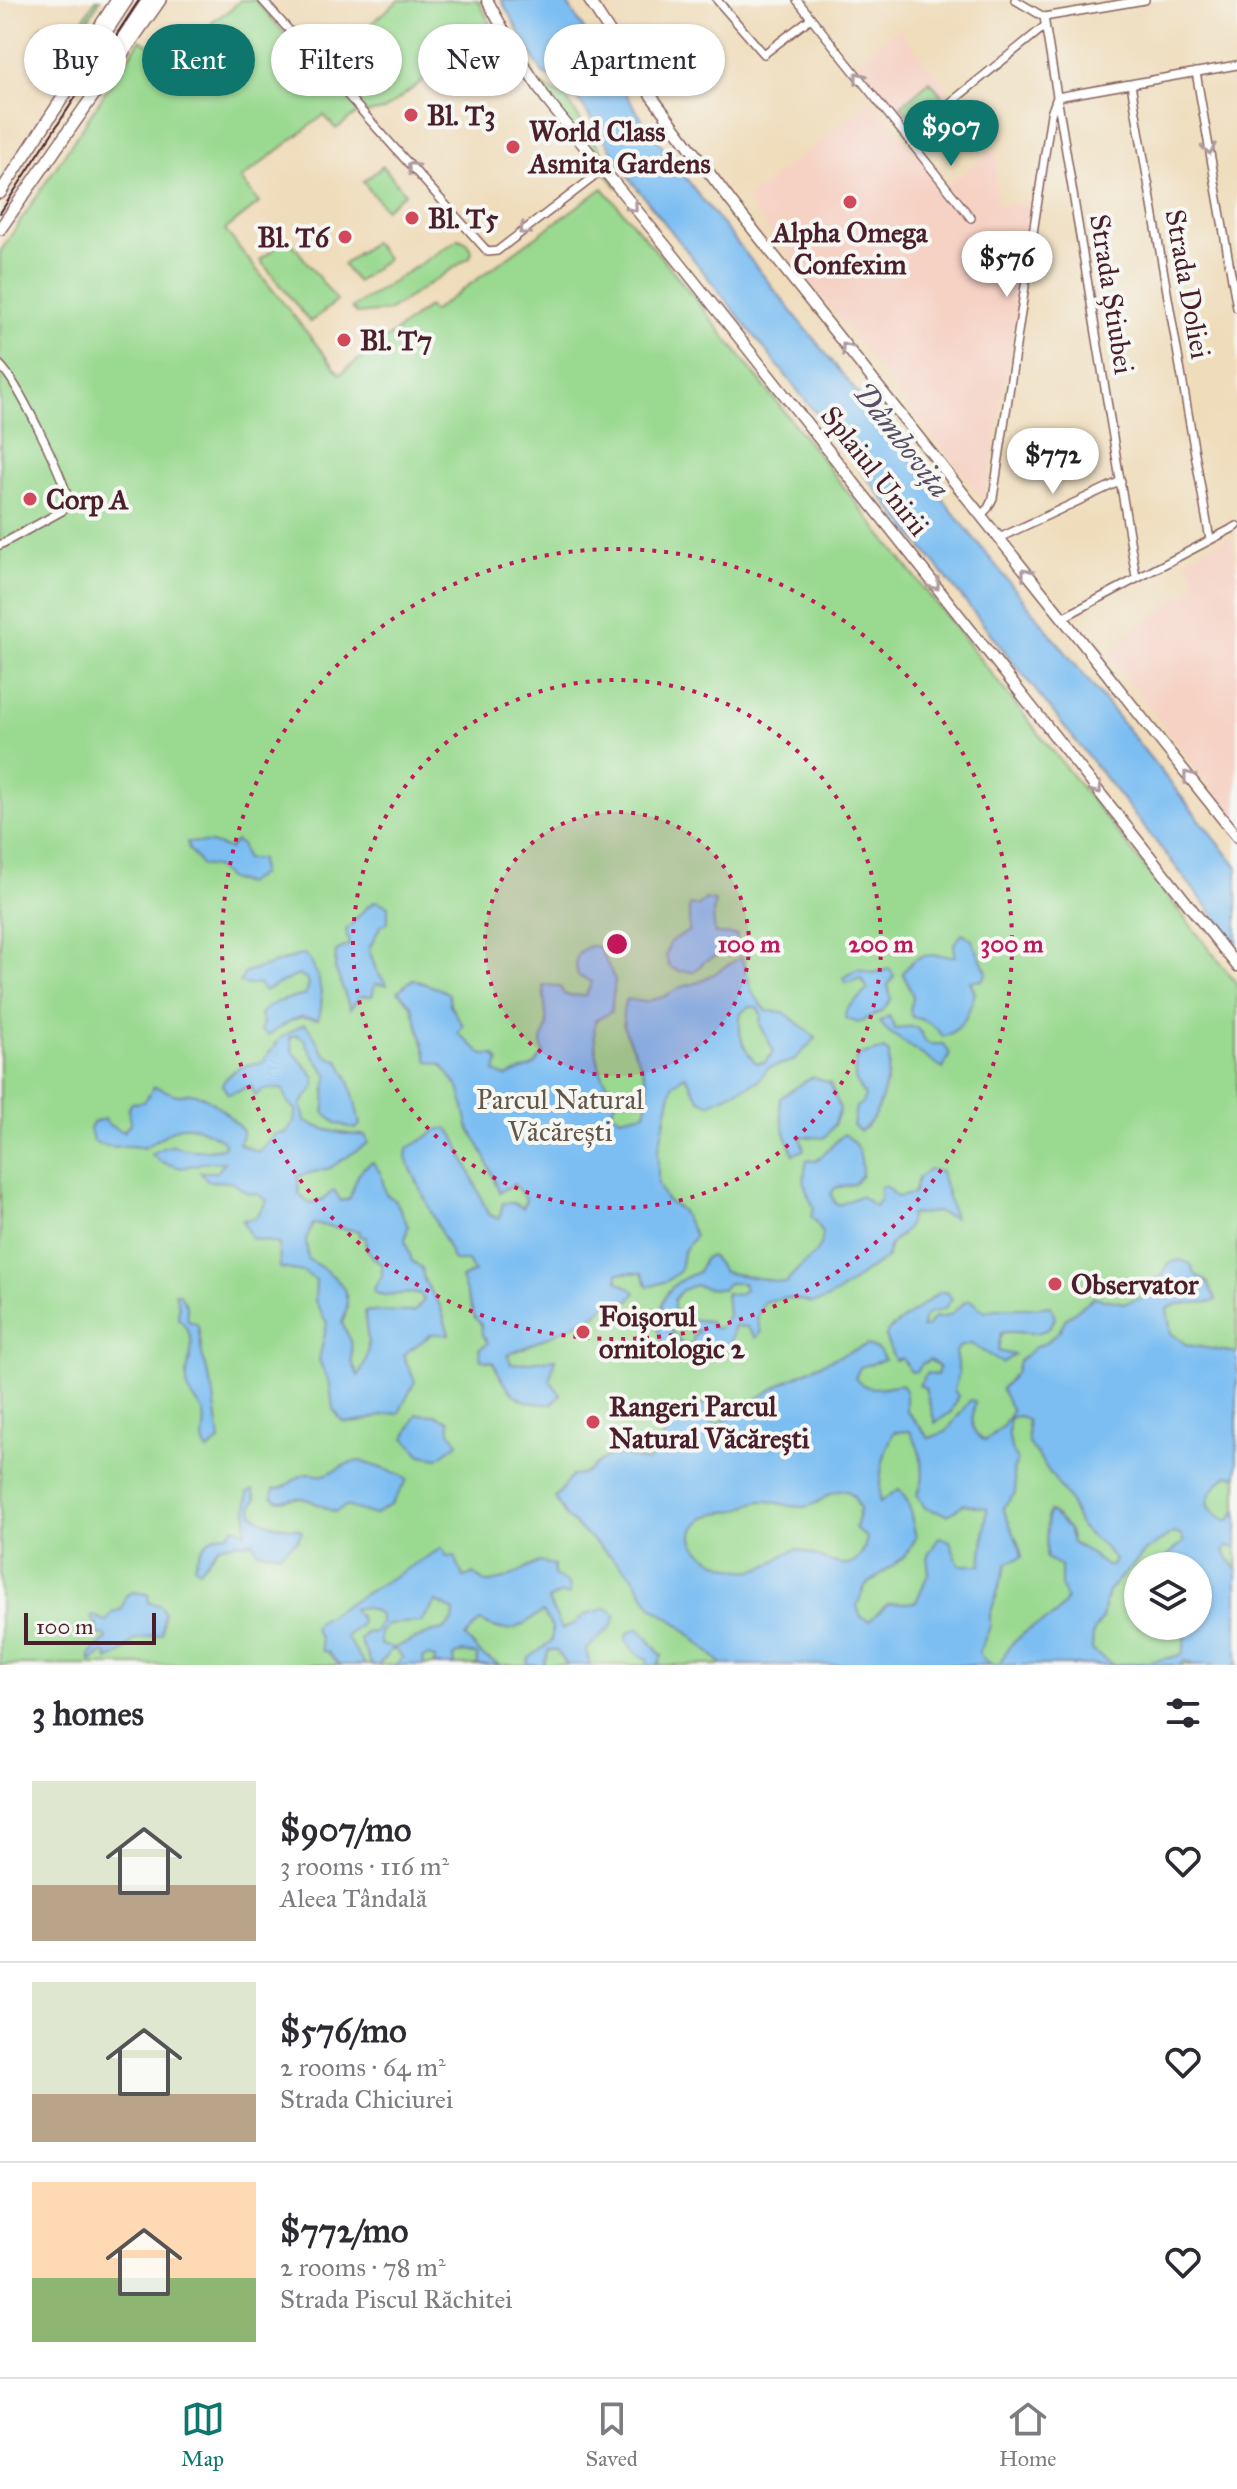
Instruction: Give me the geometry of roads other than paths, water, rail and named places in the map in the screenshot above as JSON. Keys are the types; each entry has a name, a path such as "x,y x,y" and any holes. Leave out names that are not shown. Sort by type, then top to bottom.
{"main road":[{"path":"0,180 117,0"},
{"path":"0,193 127,0"},
{"path":"0,222 148,0"},
{"path":"0,229 160,0"},
{"name":"Splaiul Unirii","path":"487,0 534,82 1237,966"},
{"name":"Splaiul Unirii","path":"589,0 679,134 1237,837"}],"street":[{"path":"262,0 488,252 497,251 603,170"},
{"path":"717,0 764,54 811,18"},
{"path":"797,0 971,218"},
{"path":"1015,0 1044,22"},
{"path":"907,138 1044,22 1145,0"},
{"name":"Strada Știubei","path":"1044,22 1136,577"},
{"path":"980,516 993,498 1051,114 1057,97 1237,65"},
{"path":"1196,72 1237,308"},
{"name":"Strada Doliei","path":"1131,84 1210,540"},
{"path":"0,365 8,373 28,409 69,502 62,511 0,545"},
{"path":"999,538 1121,481"},
{"path":"1062,618 1237,526"}],"water":[{"path":"501,0 565,0 581,24 544,24 544,74 528,48 528,24 515,24"},
{"path":"576,96 627,96 701,198 1237,866 1237,944 633,183"},
{"path":"236,841 242,846 245,859 260,859 261,874 245,884 229,879 215,867 201,865 187,842 211,843 229,849"},
{"path":"705,899 715,901 715,934 737,935 737,946 705,961 694,972 678,971 669,966 666,956 670,942 689,931 689,905 699,906"},
{"path":"376,901 388,906 388,922 380,927 369,949 376,970 387,985 375,984 372,996 360,996 350,1009 335,968 336,951 349,945 346,930"},
{"path":"963,933 972,940 987,972 982,980 970,981 975,993 968,1014 961,1025 943,1037 929,1023 912,1017 913,996 903,973 920,957 955,956 954,943"},
{"path":"599,947 615,980 611,1012 595,1021 595,1034 602,1073 617,1100 611,1111 620,1118 645,1113 648,1098 644,1072 625,1031 623,1010 627,999 644,1002 663,997 702,981 741,957 753,994 767,1011 784,1012 816,1038 793,1061 768,1068 758,1081 709,1104 700,1100 685,1075 673,1084 658,1151 658,1185 666,1200 681,1210 695,1236 683,1252 680,1271 667,1281 648,1287 642,1273 618,1273 618,1281 636,1292 630,1300 608,1302 596,1315 508,1355 511,1364 555,1359 550,1380 561,1395 552,1404 540,1404 515,1395 493,1362 481,1360 479,1349 488,1343 482,1334 481,1324 475,1318 461,1278 474,1272 468,1261 454,1261 406,1158 407,1149 440,1129 447,1129 454,1135 488,1214 499,1219 503,1203 513,1203 523,1208 526,1199 514,1184 499,1192 484,1154 468,1126 460,1090 442,1065 428,1061 412,1006 398,991 413,979 449,994 450,1005 463,1025 458,1033 484,1055 494,1055 499,1061 495,1072 506,1077 535,1065 544,1053 541,1044 547,1026 543,985 559,986 565,995 585,996 592,982 578,976 576,966 577,957 585,948","holes":["749,1007 757,1007 761,1014 760,1024 774,1052 765,1062 756,1063 744,1045 740,1027 741,1013"]},
{"path":"304,954 314,968 320,985 318,1019 301,1017 268,1035 261,1031 263,1022 260,1014 275,1003 305,995 309,986 306,979 298,975 264,991 259,984 239,983 245,973"},
{"path":"858,969 872,973 890,969 894,976 888,985 891,999 882,1011 858,1023 845,1018 846,1010 868,989 861,978 846,983 844,977"},
{"path":"889,1016 895,1029 914,1027 930,1044 944,1044 950,1054 943,1069 879,1022"},
{"path":"304,1024 309,1029 322,1050 338,1060 347,1075 360,1125 356,1129 336,1123 324,1112 328,1076 305,1040 297,1035 290,1037 293,1052 315,1077 315,1087 301,1104 305,1121 334,1132 365,1135 368,1143 330,1168 298,1176 299,1194 310,1204 323,1200 334,1190 341,1201 349,1199 360,1173 373,1162 381,1174 386,1194 396,1201 408,1226 405,1241 412,1261 422,1268 424,1280 440,1306 449,1334 432,1334 403,1355 415,1381 399,1413 351,1423 343,1422 333,1409 330,1386 319,1360 327,1323 315,1301 316,1280 303,1272 280,1268 279,1244 251,1238 242,1220 255,1218 267,1201 257,1194 247,1193 232,1182 208,1181 200,1172 217,1172 225,1162 206,1162 182,1168 161,1162 151,1154 170,1146 198,1150 222,1148 225,1144 222,1140 197,1127 188,1126 173,1130 143,1148 106,1146 93,1141 90,1129 93,1123 104,1119 123,1132 131,1123 128,1108 131,1103 144,1102 154,1087 178,1095 191,1093 213,1102 243,1131 239,1144 259,1152 275,1134 286,1133 294,1122 296,1110 288,1103 283,1089 265,1089 255,1095 251,1086 228,1094 222,1084 240,1068 263,1062 279,1039","holes":["313,1224 360,1231 359,1236 366,1237 369,1253 382,1265 382,1276 373,1290 375,1293 419,1293 424,1300 414,1312 365,1311 368,1351 358,1376 352,1362 351,1341 342,1323 347,1301 345,1292 334,1277 308,1259 306,1239"]},
{"path":"884,1049 889,1053 886,1084 873,1117 860,1131 853,1125 856,1107 865,1096 855,1077 858,1056"},
{"path":"812,1077 830,1083 840,1109 834,1125 824,1138 800,1136 804,1150 794,1154 784,1127 780,1098"},
{"path":"844,1134 857,1147 862,1175 854,1184 835,1188 831,1194 839,1205 860,1196 875,1206 880,1199 880,1187 885,1186 897,1197 913,1194 918,1178 929,1169 941,1172 954,1218 937,1212 910,1215 908,1226 890,1245 886,1259 838,1293 811,1303 788,1298 764,1302 757,1318 761,1332 756,1338 747,1327 734,1326 730,1344 722,1354 692,1368 663,1344 651,1319 642,1320 640,1314 655,1310 681,1343 693,1346 693,1337 699,1331 680,1328 661,1308 670,1289 698,1272 705,1258 711,1256 724,1272 786,1283 815,1252 822,1237 811,1216 814,1207 804,1179 807,1160 816,1161","holes":["728,1283 743,1283 745,1290 737,1295 726,1293 728,1316 719,1328 712,1328 710,1321 684,1319 674,1310 674,1300 682,1290 695,1285 722,1289"]},
{"path":"1180,1260 1191,1264 1195,1274 1208,1283 1216,1300 1177,1304 1167,1309 1171,1333 1187,1345 1237,1353 1237,1476 1228,1475 1215,1487 1209,1505 1212,1511 1229,1521 1237,1510 1237,1547 1227,1546 1224,1552 1237,1570 1237,1665 1194,1665 1184,1661 1181,1665 999,1665 1011,1644 1057,1613 1066,1599 1061,1586 1061,1566 1046,1558 1050,1511 1068,1528 1072,1543 1106,1566 1112,1566 1115,1560 1081,1528 1069,1500 1028,1442 1027,1420 1020,1416 1011,1417 1008,1428 1010,1445 1017,1461 1013,1471 1016,1493 1003,1507 1022,1557 1007,1563 990,1615 990,1627 979,1652 993,1665 723,1665 678,1624 652,1607 632,1575 567,1518 555,1498 572,1476 585,1473 606,1458 624,1456 647,1462 662,1449 665,1427 707,1403 715,1408 709,1420 717,1426 789,1380 867,1345 879,1350 885,1360 860,1367 855,1378 859,1383 876,1388 901,1384 906,1393 906,1410 929,1438 946,1432 970,1400 975,1401 973,1428 985,1441 1003,1426 1012,1411 1001,1389 1016,1372 1019,1361 1047,1342 1060,1330 1066,1318 1094,1297 1125,1303 1141,1298 1146,1285 1162,1276 1169,1263","holes":["910,1431 923,1471 917,1494 925,1508 948,1515 964,1504 987,1508 981,1565 959,1565 950,1541 939,1537 927,1557 929,1572 916,1602 888,1604 869,1621 861,1617 857,1606 865,1586 904,1557 916,1538 908,1502 899,1489 880,1502 882,1466 894,1432","846,1490 853,1495 860,1509 855,1528 867,1538 862,1552 848,1564 797,1549 765,1567 743,1570 731,1568 707,1556 693,1539 694,1530 710,1515 761,1501 809,1506 833,1493"]},
{"path":"940,1292 947,1292 952,1299 944,1309 926,1316 922,1328 927,1327 934,1318 952,1314 970,1300 984,1311 1051,1306 1055,1318 1050,1326 1038,1332 1001,1333 998,1351 1014,1355 1002,1363 971,1344 959,1347 955,1353 959,1373 954,1390 958,1396 951,1412 935,1423 925,1388 919,1385 927,1373 937,1375 939,1367 930,1360 911,1372 902,1358 895,1360 885,1337 889,1330"},
{"path":"175,1293 179,1293 187,1306 188,1321 198,1326 202,1354 213,1390 220,1440 208,1451 203,1438 203,1411 188,1389 187,1370 192,1345 186,1327 178,1318 179,1306"},
{"path":"417,1414 435,1415 449,1421 450,1431 458,1443 438,1458 421,1455 405,1438"},
{"path":"360,1461 399,1474 407,1480 392,1504 374,1515 346,1506 335,1512 306,1499 281,1501 272,1496 274,1489 282,1488 303,1475 323,1475"},
{"path":"253,1490 256,1499 252,1506 253,1514 274,1525 299,1529 302,1532 297,1540 280,1553 257,1551 253,1542 219,1546 199,1570 194,1566 196,1560 210,1539 228,1534 234,1527 246,1532 248,1493"},
{"path":"442,1548 447,1557 455,1556 463,1577 474,1574 486,1583 505,1579 539,1562 554,1565 554,1575 569,1584 570,1595 560,1594 548,1600 562,1629 584,1615 607,1608 616,1615 611,1627 586,1650 590,1665 567,1665 556,1650 549,1650 543,1665 527,1665 529,1658 552,1641 552,1628 543,1612 519,1627 506,1630 480,1621 465,1637 483,1656 500,1665 478,1665 477,1655 463,1652 454,1656 455,1665 434,1665 435,1658 428,1656 423,1658 424,1665 396,1665 403,1657 391,1650 378,1665 371,1665 360,1639 366,1633 375,1632 380,1615 371,1609 360,1608 353,1609 361,1624 346,1637 365,1665 339,1665 328,1652 322,1651 320,1638 314,1629 317,1622","holes":["436,1602 454,1611 453,1621 443,1630 394,1648 380,1645 380,1633 387,1624 421,1622"]},
{"path":"133,1592 148,1594 149,1603 163,1609 162,1634 134,1640 122,1653 108,1660 107,1654 103,1653 90,1662 90,1655 107,1638 98,1634 97,1625 91,1618 93,1615 106,1622 112,1613 122,1609 126,1595"},
{"path":"639,1628 662,1656 658,1665 647,1665 647,1659 637,1654 625,1640 628,1633"}],"tram line":[{"path":"0,213 139,0"}],"place":[{"name":"Bl. T3","path":"411,115"},
{"name":"World Class Asmita Gardens","path":"513,147"},
{"name":"Alpha Omega Confexim","path":"850,202"},
{"name":"Bl. T5","path":"412,218"},
{"name":"Bl. T6","path":"345,237"},
{"name":"Bl. T7","path":"344,340"},
{"name":"Corp A","path":"30,499"},
{"name":"Observator","path":"1055,1284"},
{"name":"Foișorul ornitologic 2","path":"583,1332"},
{"name":"Rangeri Parcul Natural Văcărești","path":"593,1422"}],"water label":[{"name":"Dâmbovița","path":"902,440"}],"park label":[{"name":"Parcul Natural Văcărești","path":"560,1115"}]}
